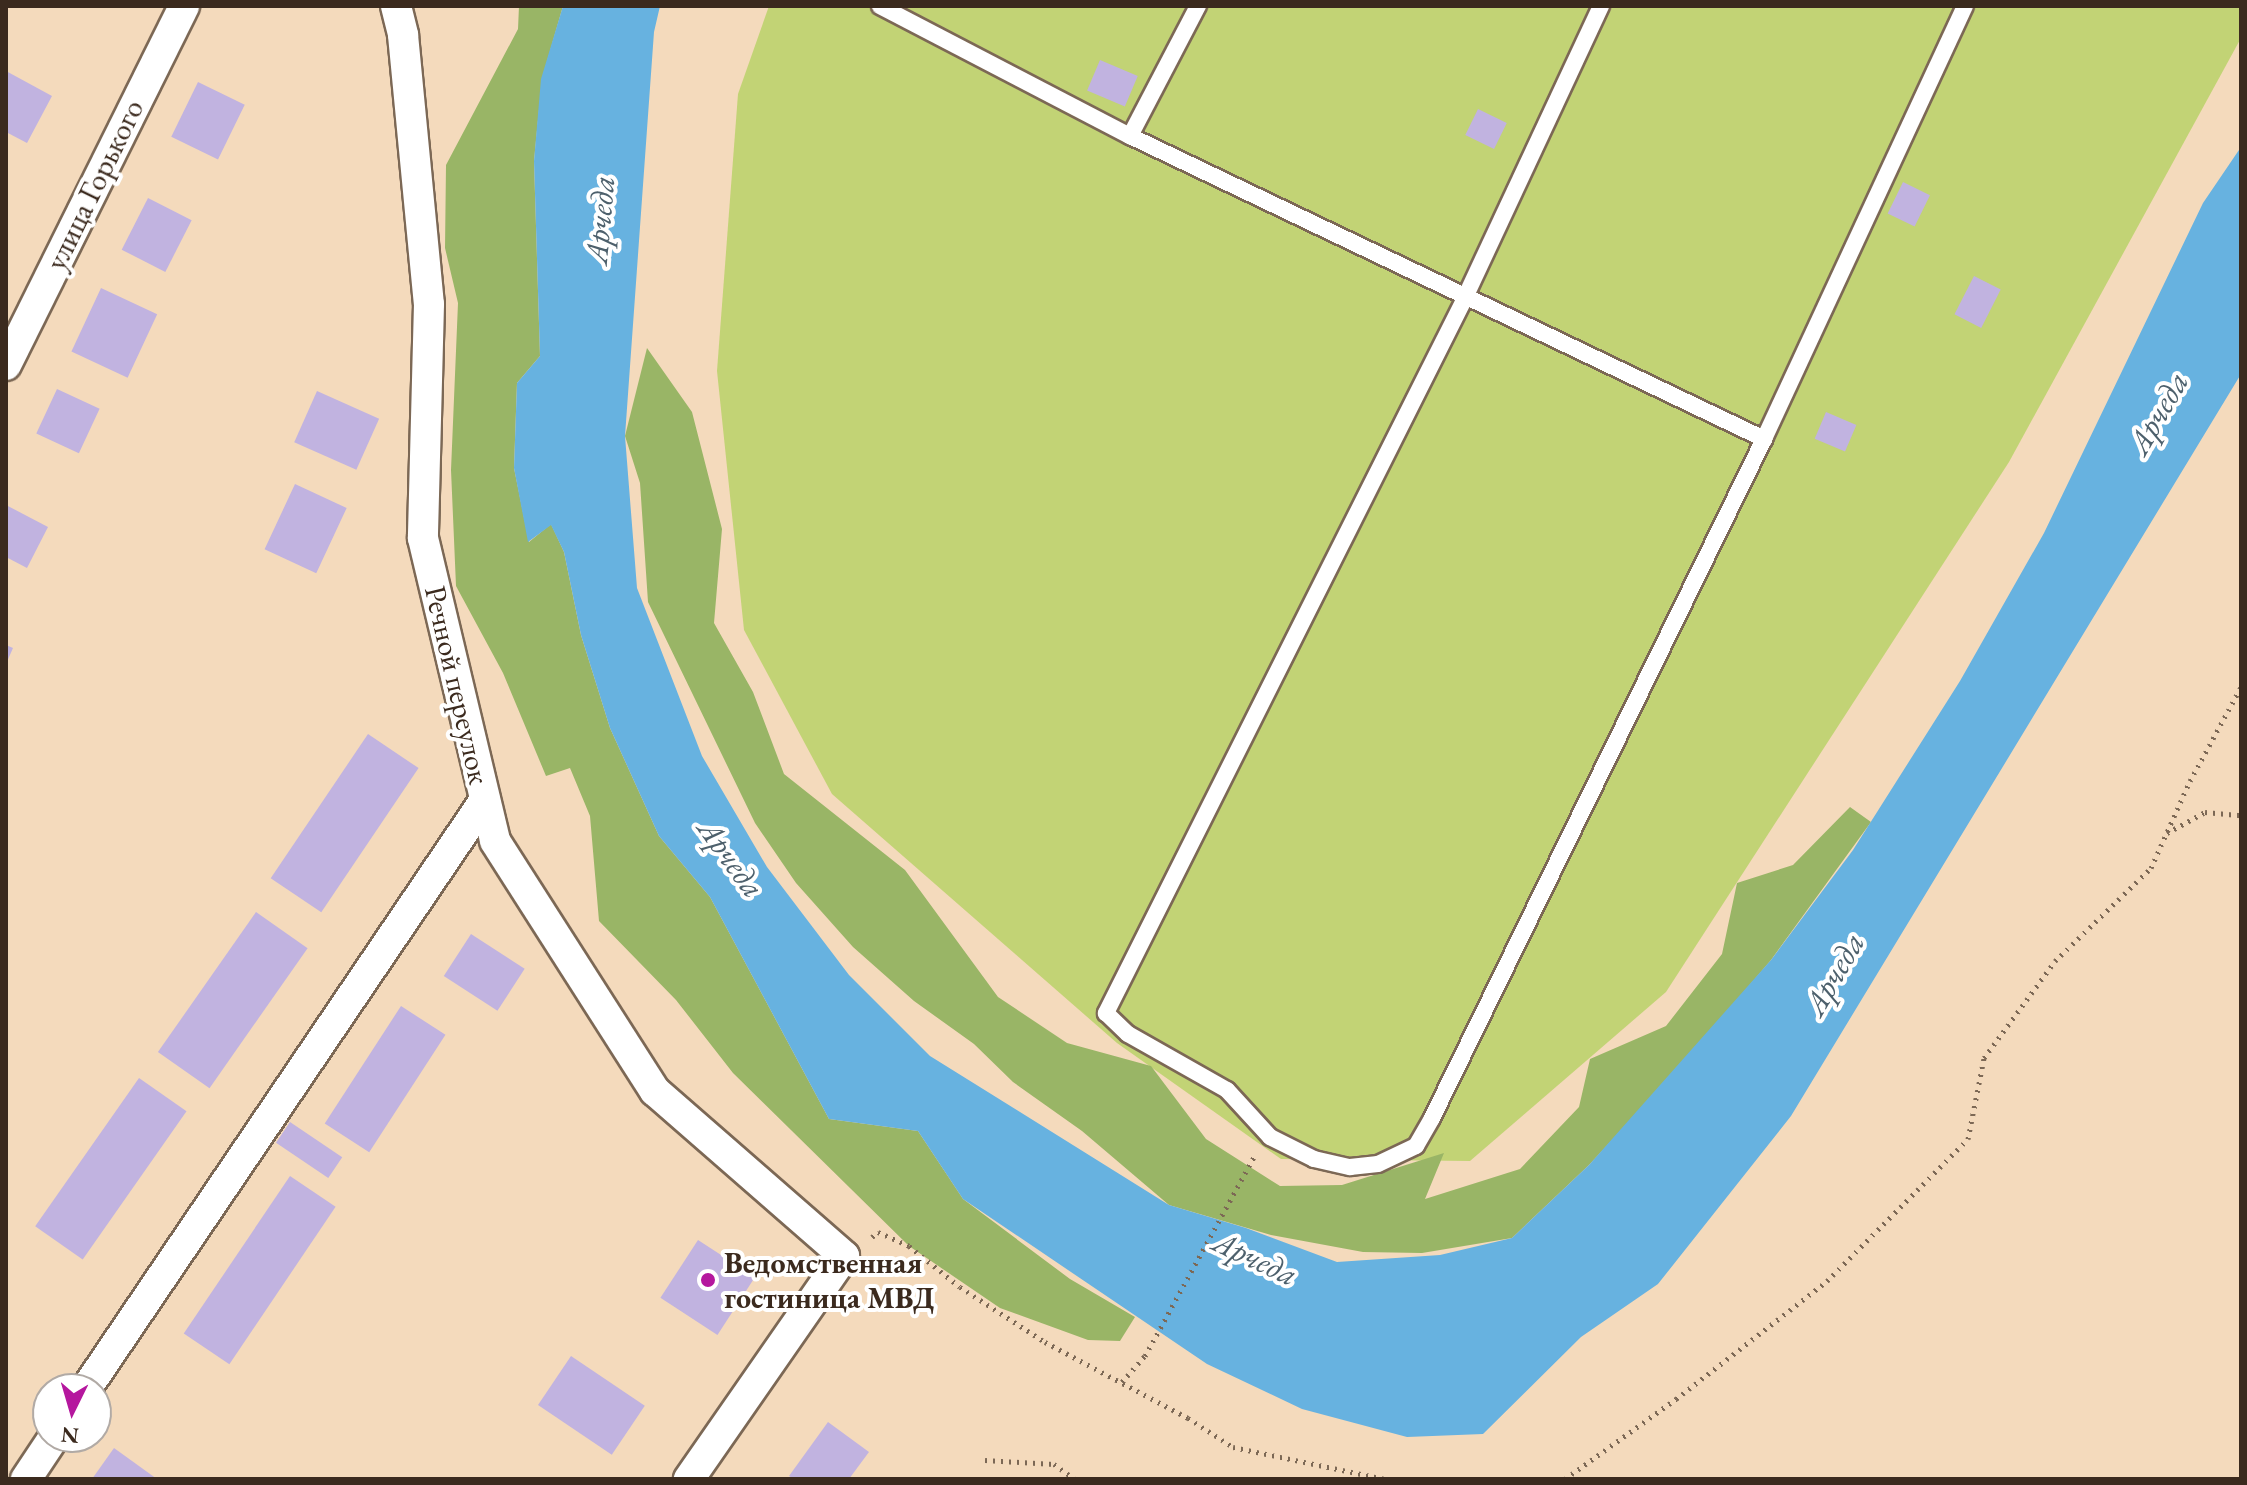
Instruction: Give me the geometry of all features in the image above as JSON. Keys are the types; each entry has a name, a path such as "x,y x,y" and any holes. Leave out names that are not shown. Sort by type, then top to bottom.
{"street":[{"name":"улица Горького","path":"6,365 184,6"},
{"name":"Речной переулок","path":"97,1373 485,800 423,538 429,304 403,35 396,6"},
{"path":"485,800 495,841 655,1091 844,1256 689,1479"},
{"path":"26,1479 43,1453"}],"lane":[{"path":"880,6 1130,136 1467,294 1764,439"},
{"path":"1130,136 1198,6"},
{"path":"1601,6 1467,294 1106,1013 1128,1034 1227,1090 1270,1137 1314,1159 1350,1167 1378,1164 1416,1146 1764,439 1965,6"}],"path":[{"path":"1565,1479 1676,1399 1827,1281 1968,1139 1984,1058 2055,961 2151,868 2241,687"},
{"path":"2166,834 2205,812 2241,815"},
{"path":"1121,1382 1145,1356 1244,1170"},
{"path":"844,1256 878,1232 909,1246 960,1287 1045,1342 1233,1447 1385,1479"},
{"path":"985,1460 1054,1464 1072,1478"}],"green space":[{"path":"519,6 563,6 542,79 534,161 540,356 517,383 514,468 529,542 551,524 564,552 581,635 610,728 659,836 710,897 829,1119 918,1131 963,1199 1070,1279 1135,1317 1120,1341 1088,1340 1000,1308 909,1246 733,1073 676,1000 599,921 590,816 570,768 546,776 503,673 456,586 451,470 458,303 445,248 446,165 518,29"},
{"path":"769,6 2241,6 2241,38 2009,462 1666,992 1470,1161 1281,1159 1117,1043 832,794 744,630 717,371 738,94"},
{"path":"647,348 692,412 722,529 714,623 753,692 784,774 905,870 998,997 1067,1043 1151,1066 1206,1139 1280,1186 1342,1185 1444,1153 1425,1199 1520,1169 1579,1107 1590,1059 1666,1026 1722,954 1737,883 1793,865 1850,807 1871,822 1771,960 1685,1061 1589,1165 1512,1238 1422,1253 1363,1252 1271,1235 1169,1205 1082,1131 1013,1082 974,1044 914,1001 853,947 796,883 755,823 648,602 640,483 625,436"}],"water":[{"name":"Арчеда","path":"563,6 660,6 654,32 625,436 637,588 702,756 767,867 849,975 930,1056 1169,1205 1246,1228 1337,1262 1440,1255 1512,1238 1589,1165 1771,960 1853,850 1960,681 2044,533 2203,203 2241,147 2241,374 1791,1116 1658,1284 1581,1337 1483,1434 1407,1437 1302,1409 1207,1364 963,1199 918,1131 829,1119 710,897 659,836 610,728 581,635 564,552 551,525 528,542 514,468 517,383 540,356 534,161 541,79"}],"building":[{"path":"1100,60 1138,76 1125,106 1087,90"},
{"path":"6,71 52,96 27,143 6,132"},
{"path":"198,82 245,105 218,160 171,137"},
{"path":"1478,109 1507,123 1494,149 1465,135"},
{"path":"1903,182 1930,195 1915,227 1888,213"},
{"path":"148,198 192,220 165,272 122,250"},
{"path":"1974,276 2001,290 1981,328 1954,314"},
{"path":"101,288 157,314 128,378 71,351"},
{"path":"57,389 100,409 79,453 36,433"},
{"path":"317,391 379,419 356,470 294,442"},
{"path":"1826,412 1856,425 1845,452 1815,439"},
{"path":"295,484 347,508 316,573 265,549"},
{"path":"6,505 48,527 27,568 6,557"},
{"path":"6,645 13,648 6,664"},
{"path":"368,734 419,768 321,912 271,878"},
{"path":"256,912 308,948 210,1088 158,1052"},
{"path":"471,934 525,969 497,1011 444,976"},
{"path":"401,1006 445,1035 369,1152 325,1123"},
{"path":"139,1078 187,1111 83,1260 35,1226"},
{"path":"290,1122 342,1157 328,1178 276,1143"},
{"path":"290,1176 336,1207 229,1364 184,1334"},
{"path":"698,1240 755,1277 717,1335 660,1298"},
{"path":"571,1356 645,1406 612,1455 538,1405"},
{"path":"828,1422 869,1452 849,1479 794,1479 789,1476"},
{"path":"114,1448 157,1479 92,1479"}],"place":[{"name":"Ведомственная гостиница МВД","path":"708,1280"}]}
